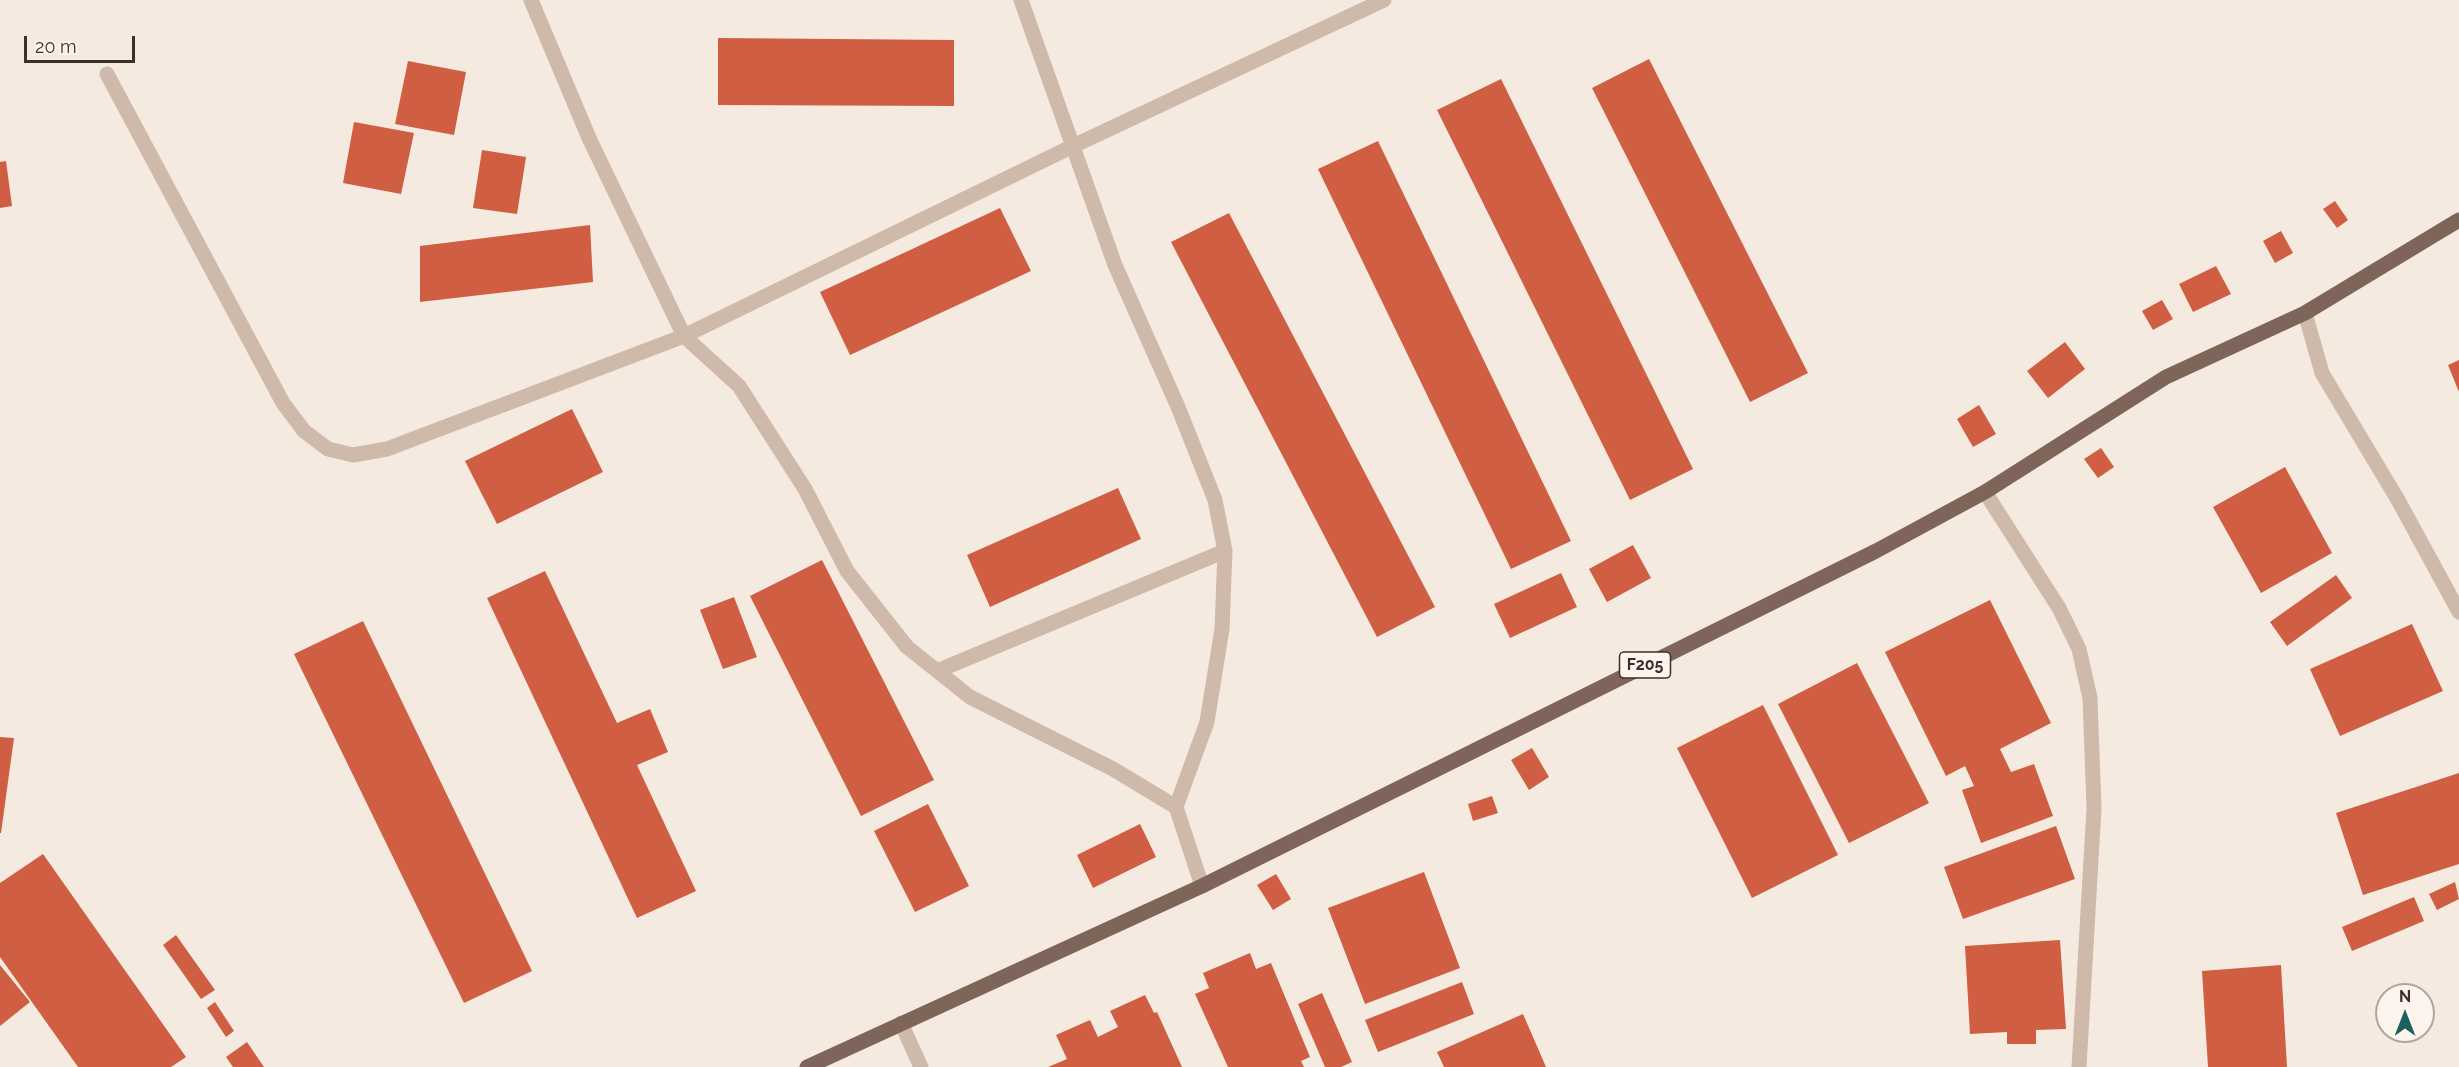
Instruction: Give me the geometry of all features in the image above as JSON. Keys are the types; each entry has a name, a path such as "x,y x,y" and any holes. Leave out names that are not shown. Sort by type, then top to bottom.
{"main road":[{"name":"F205","path":"807,1067 1202,886 1876,551 1985,492 2166,377 2305,313 2459,220"}],"street":[{"path":"531,0 589,138 684,336 739,386 805,489 846,571 907,647 970,698 1113,770 1176,807"},
{"path":"1021,0 1071,147 1115,265 1178,407 1215,500 1225,551 1222,629 1208,722 1176,807 1202,886"},
{"path":"107,74 283,404 304,432 328,449 353,455 387,449 684,336 1071,147 1384,0"},
{"path":"2305,313 2322,373 2398,500 2459,612"},
{"path":"1985,492 2059,608 2079,649 2090,698 2094,808 2079,1067"},
{"path":"937,671 1225,551"},
{"path":"901,1023 921,1067"}],"building":[{"path":"718,38 954,40 954,106 718,105"},
{"path":"1649,59 1808,373 1750,402 1592,88"},
{"path":"408,61 466,72 454,135 395,124"},
{"path":"1501,79 1693,469 1630,500 1437,110"},
{"path":"354,122 414,133 401,194 343,183"},
{"path":"1378,141 1571,541 1511,569 1318,169"},
{"path":"482,150 526,157 517,214 473,208"},
{"path":"6,161 12,206 0,208 0,162"},
{"path":"2335,201 2348,220 2337,228 2323,209"},
{"path":"1000,208 1031,271 850,355 820,292"},
{"path":"1229,213 1435,607 1377,637 1171,242"},
{"path":"590,225 593,282 420,302 420,246"},
{"path":"2281,231 2293,253 2275,263 2263,241"},
{"path":"2216,266 2231,294 2193,312 2179,284"},
{"path":"2162,300 2173,319 2153,330 2142,311"},
{"path":"2065,342 2085,369 2048,398 2027,371"},
{"path":"2459,360 2459,392 2448,365"},
{"path":"1979,405 1996,434 1973,447 1957,419"},
{"path":"572,409 603,472 497,524 465,461"},
{"path":"2101,448 2114,467 2098,478 2084,459"},
{"path":"2285,467 2332,553 2261,593 2213,507"},
{"path":"1118,488 1141,539 990,607 967,555"},
{"path":"1633,545 1651,578 1607,602 1589,569"},
{"path":"822,560 934,780 861,816 750,596"},
{"path":"545,571 617,723 650,709 668,752 637,765 696,891 637,918 487,598"},
{"path":"1561,573 1577,607 1510,638 1494,604"},
{"path":"2336,575 2352,598 2287,646 2270,622"},
{"path":"734,597 757,657 723,669 700,610"},
{"path":"1990,600 2051,723 2000,749 2011,772 2034,764 2053,816 1981,843 1962,790 1974,786 1965,766 1946,776 1885,652"},
{"path":"363,621 532,971 464,1003 294,654"},
{"path":"2412,624 2443,691 2340,736 2310,669"},
{"path":"1857,663 1929,803 1849,843 1778,704"},
{"path":"1763,705 1838,855 1752,898 1677,748"},
{"path":"0,737 14,738 1,833 0,833"},
{"path":"1532,748 1549,777 1529,790 1511,760"},
{"path":"2459,773 2459,864 2363,895 2336,813"},
{"path":"1492,796 1498,813 1473,821 1468,804"},
{"path":"928,804 969,886 915,912 874,831"},
{"path":"1140,824 1156,857 1093,888 1077,855"},
{"path":"2056,826 2075,879 1963,919 1944,867"},
{"path":"43,854 186,1057 171,1067 78,1067 0,957 0,883"},
{"path":"1424,872 1460,968 1365,1004 1328,908"},
{"path":"1276,874 1291,899 1273,910 1257,885"},
{"path":"2455,882 2459,899 2437,910 2429,894"},
{"path":"2414,897 2424,921 2352,951 2342,927"},
{"path":"176,935 215,990 201,999 163,945"},
{"path":"2060,940 2066,1029 2036,1030 2036,1044 2007,1044 2007,1032 1970,1034 1965,946"},
{"path":"1250,953 1256,969 1271,963 1310,1057 1301,1061 1304,1067 1228,1067 1195,994 1209,988 1203,973"},
{"path":"0,965 30,1002 0,1026"},
{"path":"2281,965 2287,1067 2208,1067 2202,971"},
{"path":"1462,982 1474,1014 1378,1052 1365,1020"},
{"path":"1322,993 1352,1062 1341,1067 1325,1067 1298,1004"},
{"path":"1145,995 1154,1013 1157,1012 1182,1067 1048,1067 1067,1059 1056,1035 1090,1020 1098,1037 1118,1027 1110,1011"},
{"path":"215,1002 234,1031 226,1037 207,1008"},
{"path":"1523,1014 1546,1067 1444,1067 1437,1052"},
{"path":"247,1042 264,1067 233,1067 226,1057"}]}
